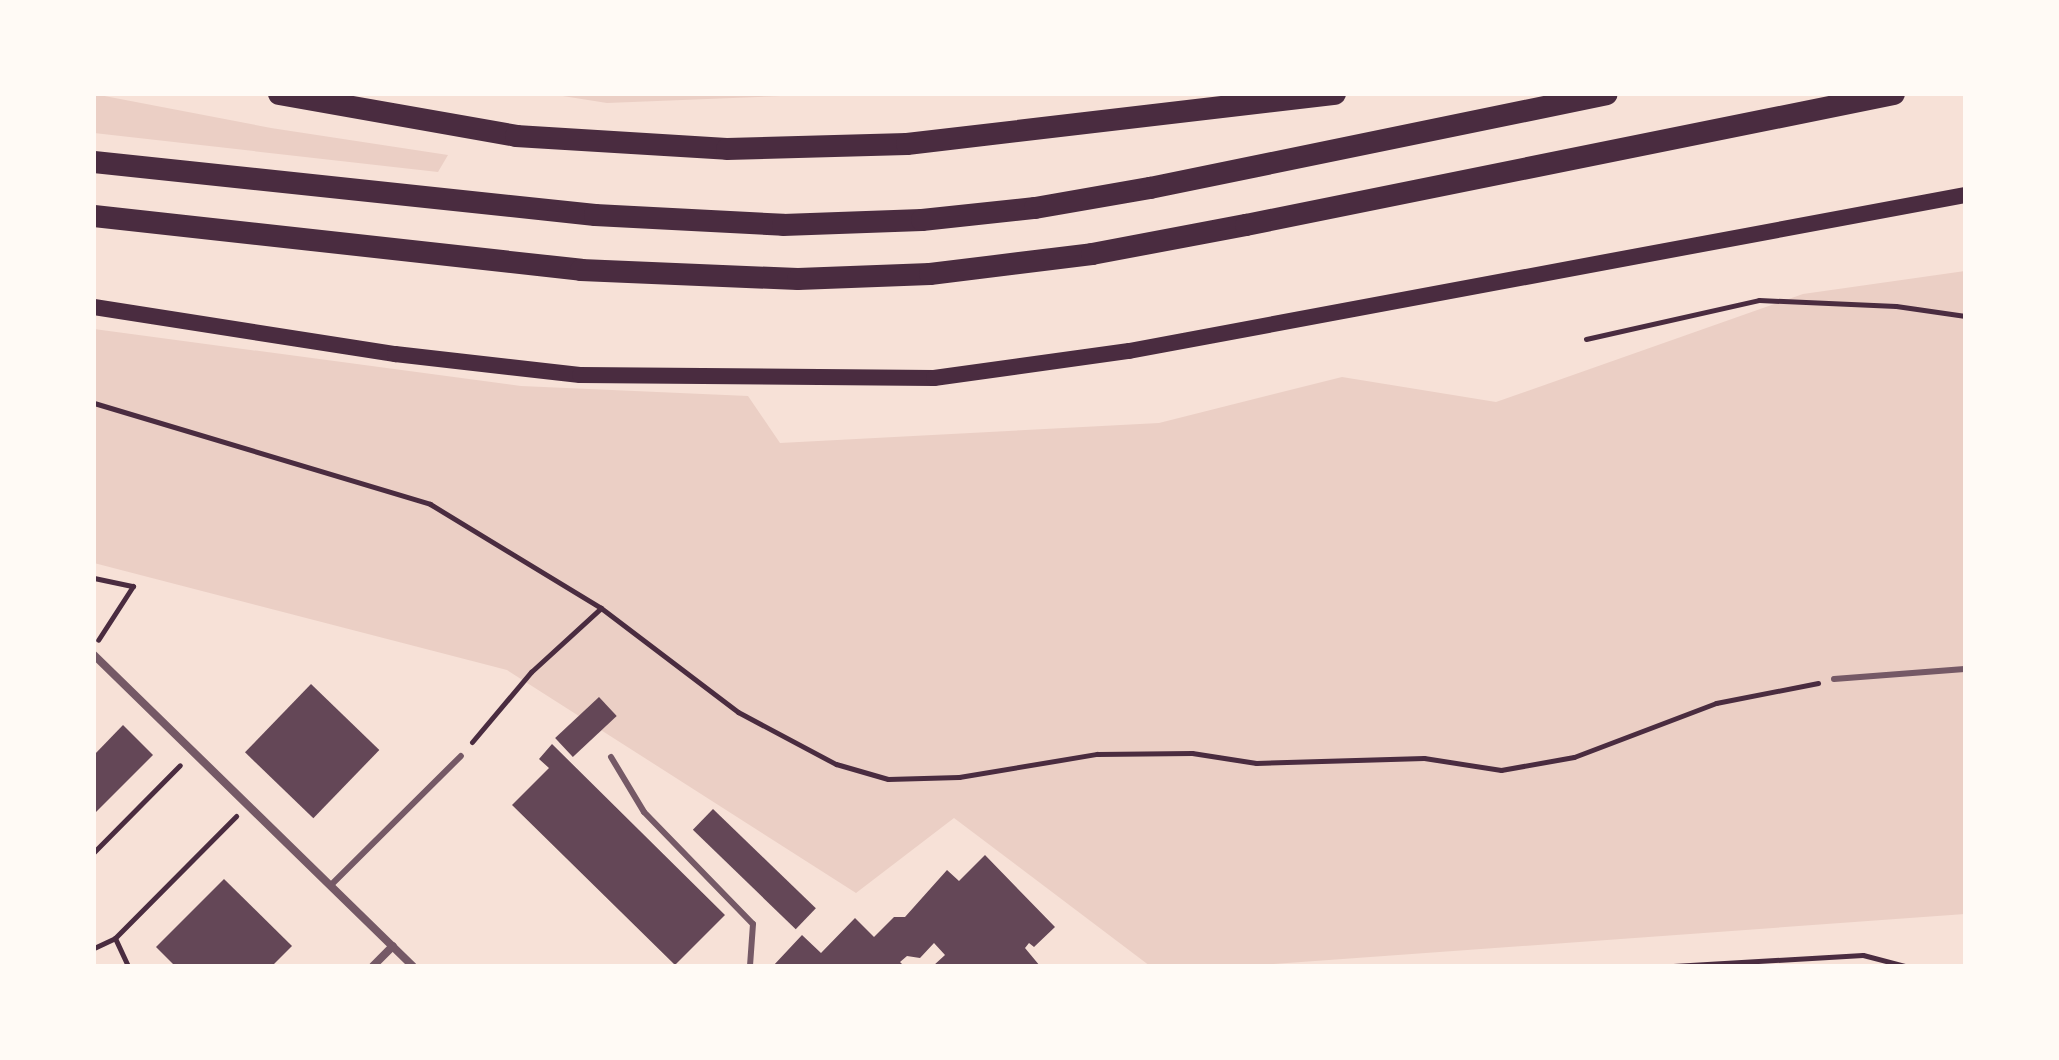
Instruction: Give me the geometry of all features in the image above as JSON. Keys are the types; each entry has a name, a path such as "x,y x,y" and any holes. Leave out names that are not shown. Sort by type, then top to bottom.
{"highway":[{"path":"279,94 516,136 727,149 907,144 1335,94"},
{"path":"94,162 595,215 783,225 922,220 1035,208 1150,188 1606,94"},
{"path":"94,216 581,270 798,279 930,274 1092,254 1894,94"}],"main road":[{"path":"94,307 395,354 580,375 934,378 1129,351 1965,195"}],"street":[{"path":"94,655 195,750 413,966"},
{"path":"373,966 393,946"}],"lane":[{"path":"1834,679 1965,669"},
{"path":"331,885 461,756"},
{"path":"611,757 644,812 753,924 756,935 750,966"}],"path":[{"path":"1586,339 1759,300 1896,306 1965,316"},
{"path":"94,403 430,504 601,608 738,712 836,764 888,779 959,777 1097,754 1192,753 1256,763 1424,758 1501,770 1574,757 1716,703 1834,679"},
{"path":"94,578 133,586 94,646"},
{"path":"461,756 531,672 601,608"},
{"path":"94,852 195,750"},
{"path":"94,948 115,938 248,803"},
{"path":"115,938 128,966"},
{"path":"1673,966 1863,955 1905,966"}],"shaded area":[{"path":"94,94 271,128 448,155 438,172 94,133"},
{"path":"550,94 830,94 607,103"},
{"path":"1965,271 1965,914 1246,966 1150,966 954,818 856,893 507,670 94,563 94,329 521,386 748,396 780,443 1159,423 1342,377 1496,402 1803,294"}],"building":[{"path":"311,684 379,750 313,818 245,752"},
{"path":"599,697 617,716 573,757 555,738"},
{"path":"123,725 153,755 94,814 94,755"},
{"path":"552,744 725,915 675,965 512,805 549,768 539,759"},
{"path":"713,809 816,908 796,929 693,830"},
{"path":"985,855 1055,927 1034,947 1029,943 1025,948 1040,966 933,966 945,955 934,943 920,958 907,956 900,962 904,966 773,966 802,935 821,953 855,918 874,937 894,917 905,917 947,870 959,881"},
{"path":"224,879 292,946 272,966 175,966 156,947"}]}
